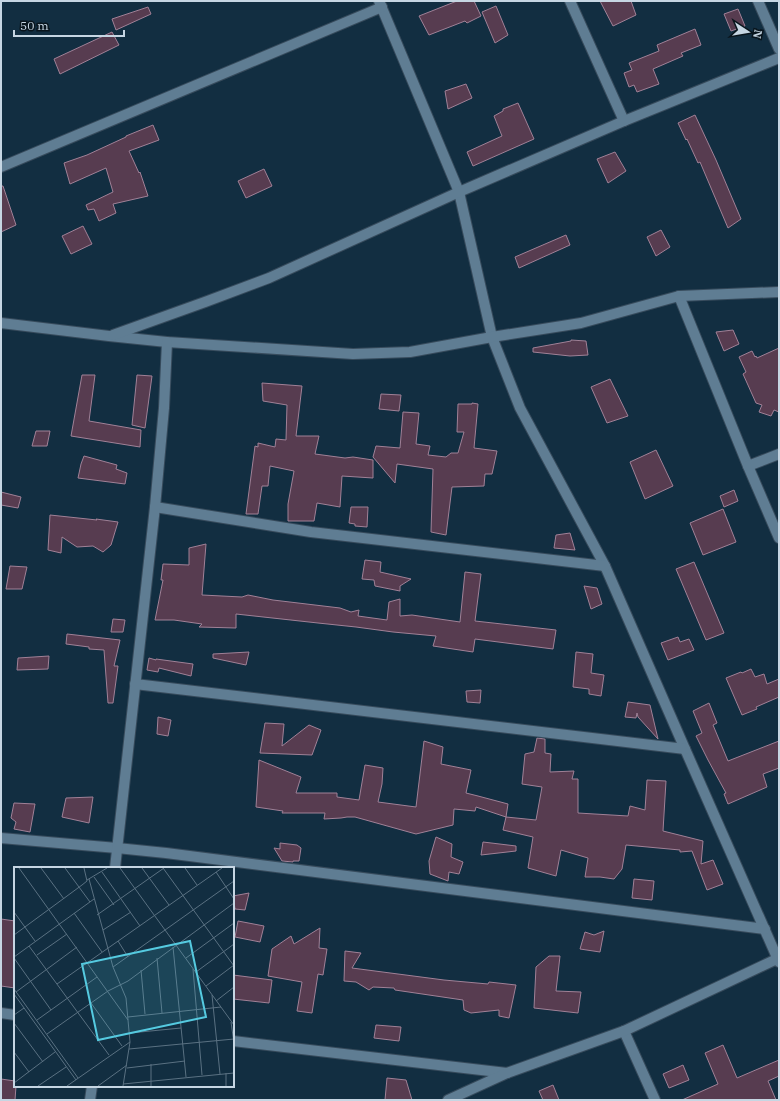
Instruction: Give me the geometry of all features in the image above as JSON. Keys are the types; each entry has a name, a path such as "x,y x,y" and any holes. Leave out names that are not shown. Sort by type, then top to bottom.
{"street":[{"path":"570,1 624,121"},
{"path":"758,1 779,48"},
{"path":"1,166 380,4 459,192 492,337 520,408 606,566 685,749 779,960 624,1030 507,1072 460,1098 448,1100"},
{"path":"109,336 269,278 459,192 624,121 779,58"},
{"path":"1,323 167,342 353,354 410,352 581,323 679,296 779,292"},
{"path":"679,296 779,538"},
{"path":"115,867 156,507 164,408 167,342"},
{"path":"748,466 779,454"},
{"path":"156,507 311,532 606,566"},
{"path":"135,684 685,749"},
{"path":"1,838 166,853 513,897 589,905 765,929"},
{"path":"1,1013 14,1015"},
{"path":"624,1030 655,1100"},
{"path":"234,1041 507,1072"},
{"path":"90,1100 92,1087"}],"building":[{"path":"457,1 474,1 481,16 467,23 465,21 429,35 419,16"},
{"path":"600,1 631,1 636,15 613,26"},
{"path":"496,6 508,35 495,43 482,12"},
{"path":"148,7 151,14 116,30 112,19"},
{"path":"738,9 745,26 731,31 724,14"},
{"path":"695,29 701,45 681,53 683,56 653,69 659,84 637,92 634,85 629,87 624,73 632,70 629,63 659,51 657,45"},
{"path":"112,32 119,45 60,74 54,59"},
{"path":"466,84 472,98 448,109 445,91"},
{"path":"518,103 534,139 473,166 467,152 502,136 494,116 503,111 503,109"},
{"path":"695,115 741,219 728,228 700,162 698,163 678,123"},
{"path":"153,125 159,140 129,151 139,173 140,172 148,196 113,204 116,213 99,221 94,209 88,210 86,205 113,192 106,168 70,184 64,163 87,155"},
{"path":"615,152 626,171 608,183 597,159"},
{"path":"264,169 272,186 246,198 238,181"},
{"path":"1,186 3,186 16,225 1,232"},
{"path":"83,226 92,244 71,254 62,236"},
{"path":"661,230 670,247 656,256 647,237"},
{"path":"566,235 570,245 519,268 515,257"},
{"path":"733,330 739,344 724,351 716,332"},
{"path":"571,340 586,341 588,355 570,356 533,352 533,348"},
{"path":"779,348 779,412 774,410 771,416 759,412 762,405 756,403 743,374 746,372 739,357 752,351 757,358"},
{"path":"82,375 95,375 89,421 141,430 140,447 71,436"},
{"path":"137,375 152,376 145,428 132,425"},
{"path":"610,379 628,416 607,423 591,387"},
{"path":"262,383 302,386 296,436 319,436 315,454 373,460 373,478 342,476 340,507 317,503 314,521 288,521 288,504 294,471 270,466 268,486 262,486 258,514 246,514 255,446 258,447 258,443 275,447 276,439 286,440 287,405 263,401"},
{"path":"381,394 401,395 399,411 379,409"},
{"path":"458,404 478,404 474,448 497,451 492,474 485,474 484,486 452,487 446,535 431,532 433,469 397,464 395,483 373,457 376,446 400,448 403,412 419,413 416,444 430,446 428,455 446,457 451,453 458,453 464,432 457,432"},
{"path":"36,431 50,431 47,446 32,446"},
{"path":"656,450 673,486 645,499 630,462"},
{"path":"84,456 117,465 116,469 127,473 125,484 78,478"},
{"path":"734,490 738,501 724,507 720,496"},
{"path":"1,492 21,497 18,508 1,505"},
{"path":"351,507 368,507 367,527 355,526 355,524 349,523"},
{"path":"723,509 736,542 703,555 690,523"},
{"path":"50,515 118,522 111,545 103,552 93,546 77,547 62,537 61,553 48,550"},
{"path":"570,533 575,550 554,548 556,535"},
{"path":"206,544 202,595 242,597 248,595 273,600 340,608 351,612 359,610 358,616 387,620 389,602 400,599 400,616 412,615 460,622 465,572 481,574 475,621 556,630 553,649 475,639 473,652 433,646 436,636 236,614 236,628 199,627 202,624 174,620 155,620 163,580 161,580 163,564 189,565 189,548"},
{"path":"365,560 381,562 380,572 411,579 400,586 400,591 375,586 374,580 362,579"},
{"path":"694,562 724,633 706,640 676,569"},
{"path":"10,566 27,567 22,589 6,589"},
{"path":"584,586 597,588 602,604 591,609"},
{"path":"113,619 125,620 123,632 111,632"},
{"path":"67,634 120,640 114,666 118,666 113,703 108,703 104,650 89,649 89,647 66,644"},
{"path":"678,637 680,642 689,639 694,650 668,660 661,643"},
{"path":"249,652 246,665 213,658 213,654"},
{"path":"576,652 593,654 591,673 604,675 601,696 589,694 589,689 573,687"},
{"path":"49,656 48,669 17,670 18,658"},
{"path":"149,658 193,664 191,676 159,668 158,672 147,670"},
{"path":"751,669 755,677 764,674 767,684 779,679 779,697 742,715 726,678"},
{"path":"481,690 480,703 467,702 466,691"},
{"path":"628,702 650,705 658,739 638,717 637,713 636,718 625,717"},
{"path":"709,703 717,723 713,725 728,761 779,741 779,768 763,774 767,787 728,804 724,794 726,793 696,736 702,733 693,711"},
{"path":"158,717 171,720 168,736 157,734"},
{"path":"265,723 284,724 282,746 309,725 321,730 312,755 260,753"},
{"path":"537,738 545,739 545,753 551,754 550,772 574,771 572,779 578,779 578,813 628,816 630,806 645,810 647,780 666,781 663,831 703,841 701,864 713,860 723,884 707,890 692,851 680,852 680,850 626,845 622,869 614,879 585,877 588,858 561,850 556,876 528,868 533,837 503,830 506,817 536,820 542,787 522,784 525,754 534,752"},
{"path":"424,741 443,747 441,764 471,770 466,793 508,804 506,817 476,807 475,811 454,809 453,825 416,834 355,817 324,819 325,813 282,813 283,811 256,807 259,760 301,777 296,793 337,793 337,797 359,800 365,765 383,768 382,784 378,802 416,807"},
{"path":"93,797 89,823 62,817 66,798"},
{"path":"14,803 35,804 30,832 14,829 16,822 11,818"},
{"path":"436,837 452,844 451,857 463,862 459,874 449,872 448,881 430,874 429,861"},
{"path":"483,842 516,846 516,851 481,855"},
{"path":"280,843 297,845 301,848 299,861 282,861 274,848 280,849"},
{"path":"634,879 654,881 652,900 632,898"},
{"path":"249,893 245,910 235,909 234,896"},
{"path":"1,919 14,921 14,988 1,986"},
{"path":"238,921 264,926 260,942 235,937"},
{"path":"320,928 319,948 327,949 323,975 318,974 312,1013 297,1011 302,982 268,976 272,949 291,936 294,944"},
{"path":"604,931 600,952 580,949 585,932 594,935"},
{"path":"345,951 361,953 352,968 444,980 516,985 509,1018 499,1016 499,1010 471,1013 464,1010 463,1000 395,990 394,988 373,987 369,990 356,982 344,981"},
{"path":"549,956 560,956 556,991 581,992 578,1013 534,1008 536,967"},
{"path":"234,975 272,980 269,1003 234,999"},
{"path":"376,1025 401,1027 399,1041 374,1038"},
{"path":"723,1045 737,1078 779,1060 779,1076 768,1081 776,1100 682,1100 718,1084 705,1053"},
{"path":"683,1065 689,1080 669,1088 663,1074"},
{"path":"387,1078 406,1080 412,1100 385,1100"},
{"path":"1,1079 14,1081 14,1087 16,1087 15,1100 1,1100"},
{"path":"553,1085 559,1100 543,1100 539,1091"}]}
